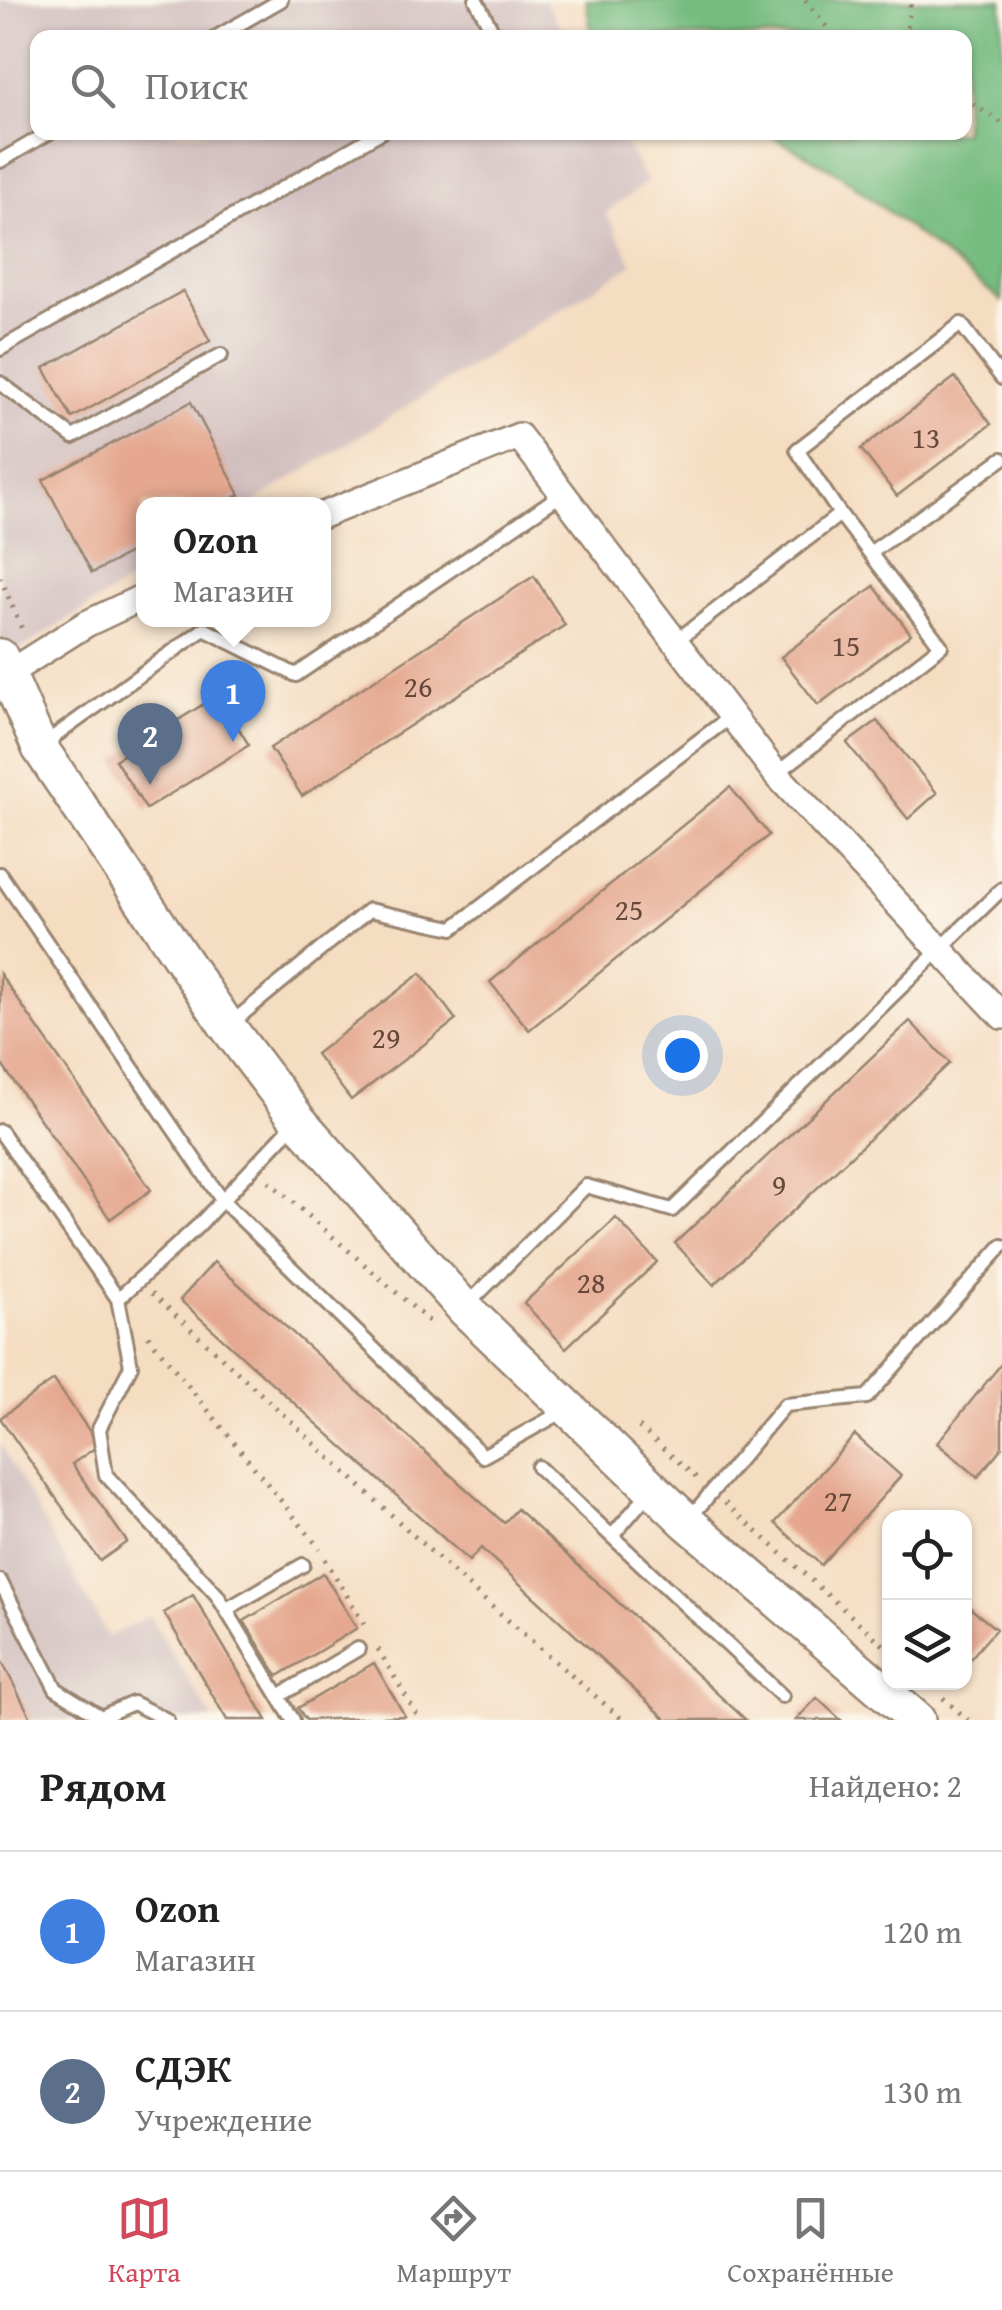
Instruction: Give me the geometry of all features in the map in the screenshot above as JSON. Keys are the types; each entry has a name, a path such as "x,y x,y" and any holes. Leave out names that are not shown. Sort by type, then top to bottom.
{"street":[{"path":"331,512 519,436 776,774 938,952 1002,1016"},
{"path":"136,600 10,667 40,748 226,1026 298,1120 464,1308 687,1522 928,1708"}],"lane":[{"path":"229,30 281,0"},
{"path":"476,0 492,30"},
{"path":"0,161 36,140"},
{"path":"0,349 367,140"},
{"path":"776,774 941,646 840,514 798,450 961,324 1002,378"},
{"path":"0,383 72,437 221,355"},
{"path":"870,553 1002,459"},
{"path":"40,748 204,628 296,675 562,494"},
{"path":"676,642 840,514"},
{"path":"226,1026 369,910 453,928 730,717"},
{"path":"0,874 222,1200 483,1456 570,1408"},
{"path":"464,1308 586,1186 672,1210 1002,889"},
{"path":"118,1299 222,1200 298,1120"},
{"path":"0,1131 118,1299 131,1366 99,1429 106,1475 227,1609 293,1720"},
{"path":"687,1522 786,1405 867,1397 1002,1246"},
{"path":"538,1467 782,1696"},
{"path":"614,1535 652,1488"},
{"path":"227,1609 304,1565"},
{"path":"0,1581 56,1689 101,1717 133,1702 167,1720"},
{"path":"278,1696 358,1649"}],"path":[{"path":"805,0 829,30"},
{"path":"907,30 911,0"},
{"path":"972,103 1002,123"},
{"path":"0,577 10,667"},
{"path":"140,1279 164,1308 451,1571 623,1720"},
{"path":"118,1299 312,1536 420,1720"},
{"path":"625,1414 882,1643"},
{"path":"928,1708 968,1720"}],"shaded area":[{"path":"0,0 545,0 562,30 30,30 30,140 623,140 647,182 606,213 633,264 262,497 136,497 136,577 0,662"},
{"path":"0,1443 108,1637 149,1616 213,1720 0,1720"}],"green space":[{"path":"586,0 1002,0 1002,301 841,175 779,140 972,140 972,30 591,30"}],"building":[{"path":"183,291 210,341 72,418 44,368"},
{"path":"955,377 991,424 897,496 861,449"},
{"path":"191,402 240,495 136,497 136,550 92,573 43,480"},
{"path":"534,576 565,625 302,796 270,748"},
{"path":"874,586 911,634 818,705 781,657"},
{"path":"218,695 249,745 146,809 115,760"},
{"path":"877,721 937,793 908,819 847,743"},
{"path":"730,787 769,835 529,1030 490,982"},
{"path":"421,973 456,1020 351,1100 316,1054"},
{"path":"0,974 151,1190 110,1219 0,1062"},
{"path":"910,1021 950,1063 714,1285 675,1243"},
{"path":"616,1218 657,1262 566,1348 524,1303"},
{"path":"214,1262 504,1523 517,1509 746,1720 667,1720 481,1548 469,1561 180,1300"},
{"path":"1002,1363 1002,1447 978,1477 937,1443"},
{"path":"54,1380 99,1445 72,1464 127,1542 100,1561 0,1418"},
{"path":"855,1435 901,1476 821,1565 775,1523"},
{"path":"323,1573 357,1628 278,1676 244,1621"},
{"path":"193,1595 267,1720 227,1720 164,1613"},
{"path":"972,1610 996,1629 972,1657"},
{"path":"0,1658 32,1720 0,1720"},
{"path":"374,1663 405,1716 306,1720 298,1708"},
{"path":"817,1698 841,1720 796,1720"}],"place":[{"name":"Ozon","path":"233,742"},
{"name":"СДЭК","path":"150,785"}]}
